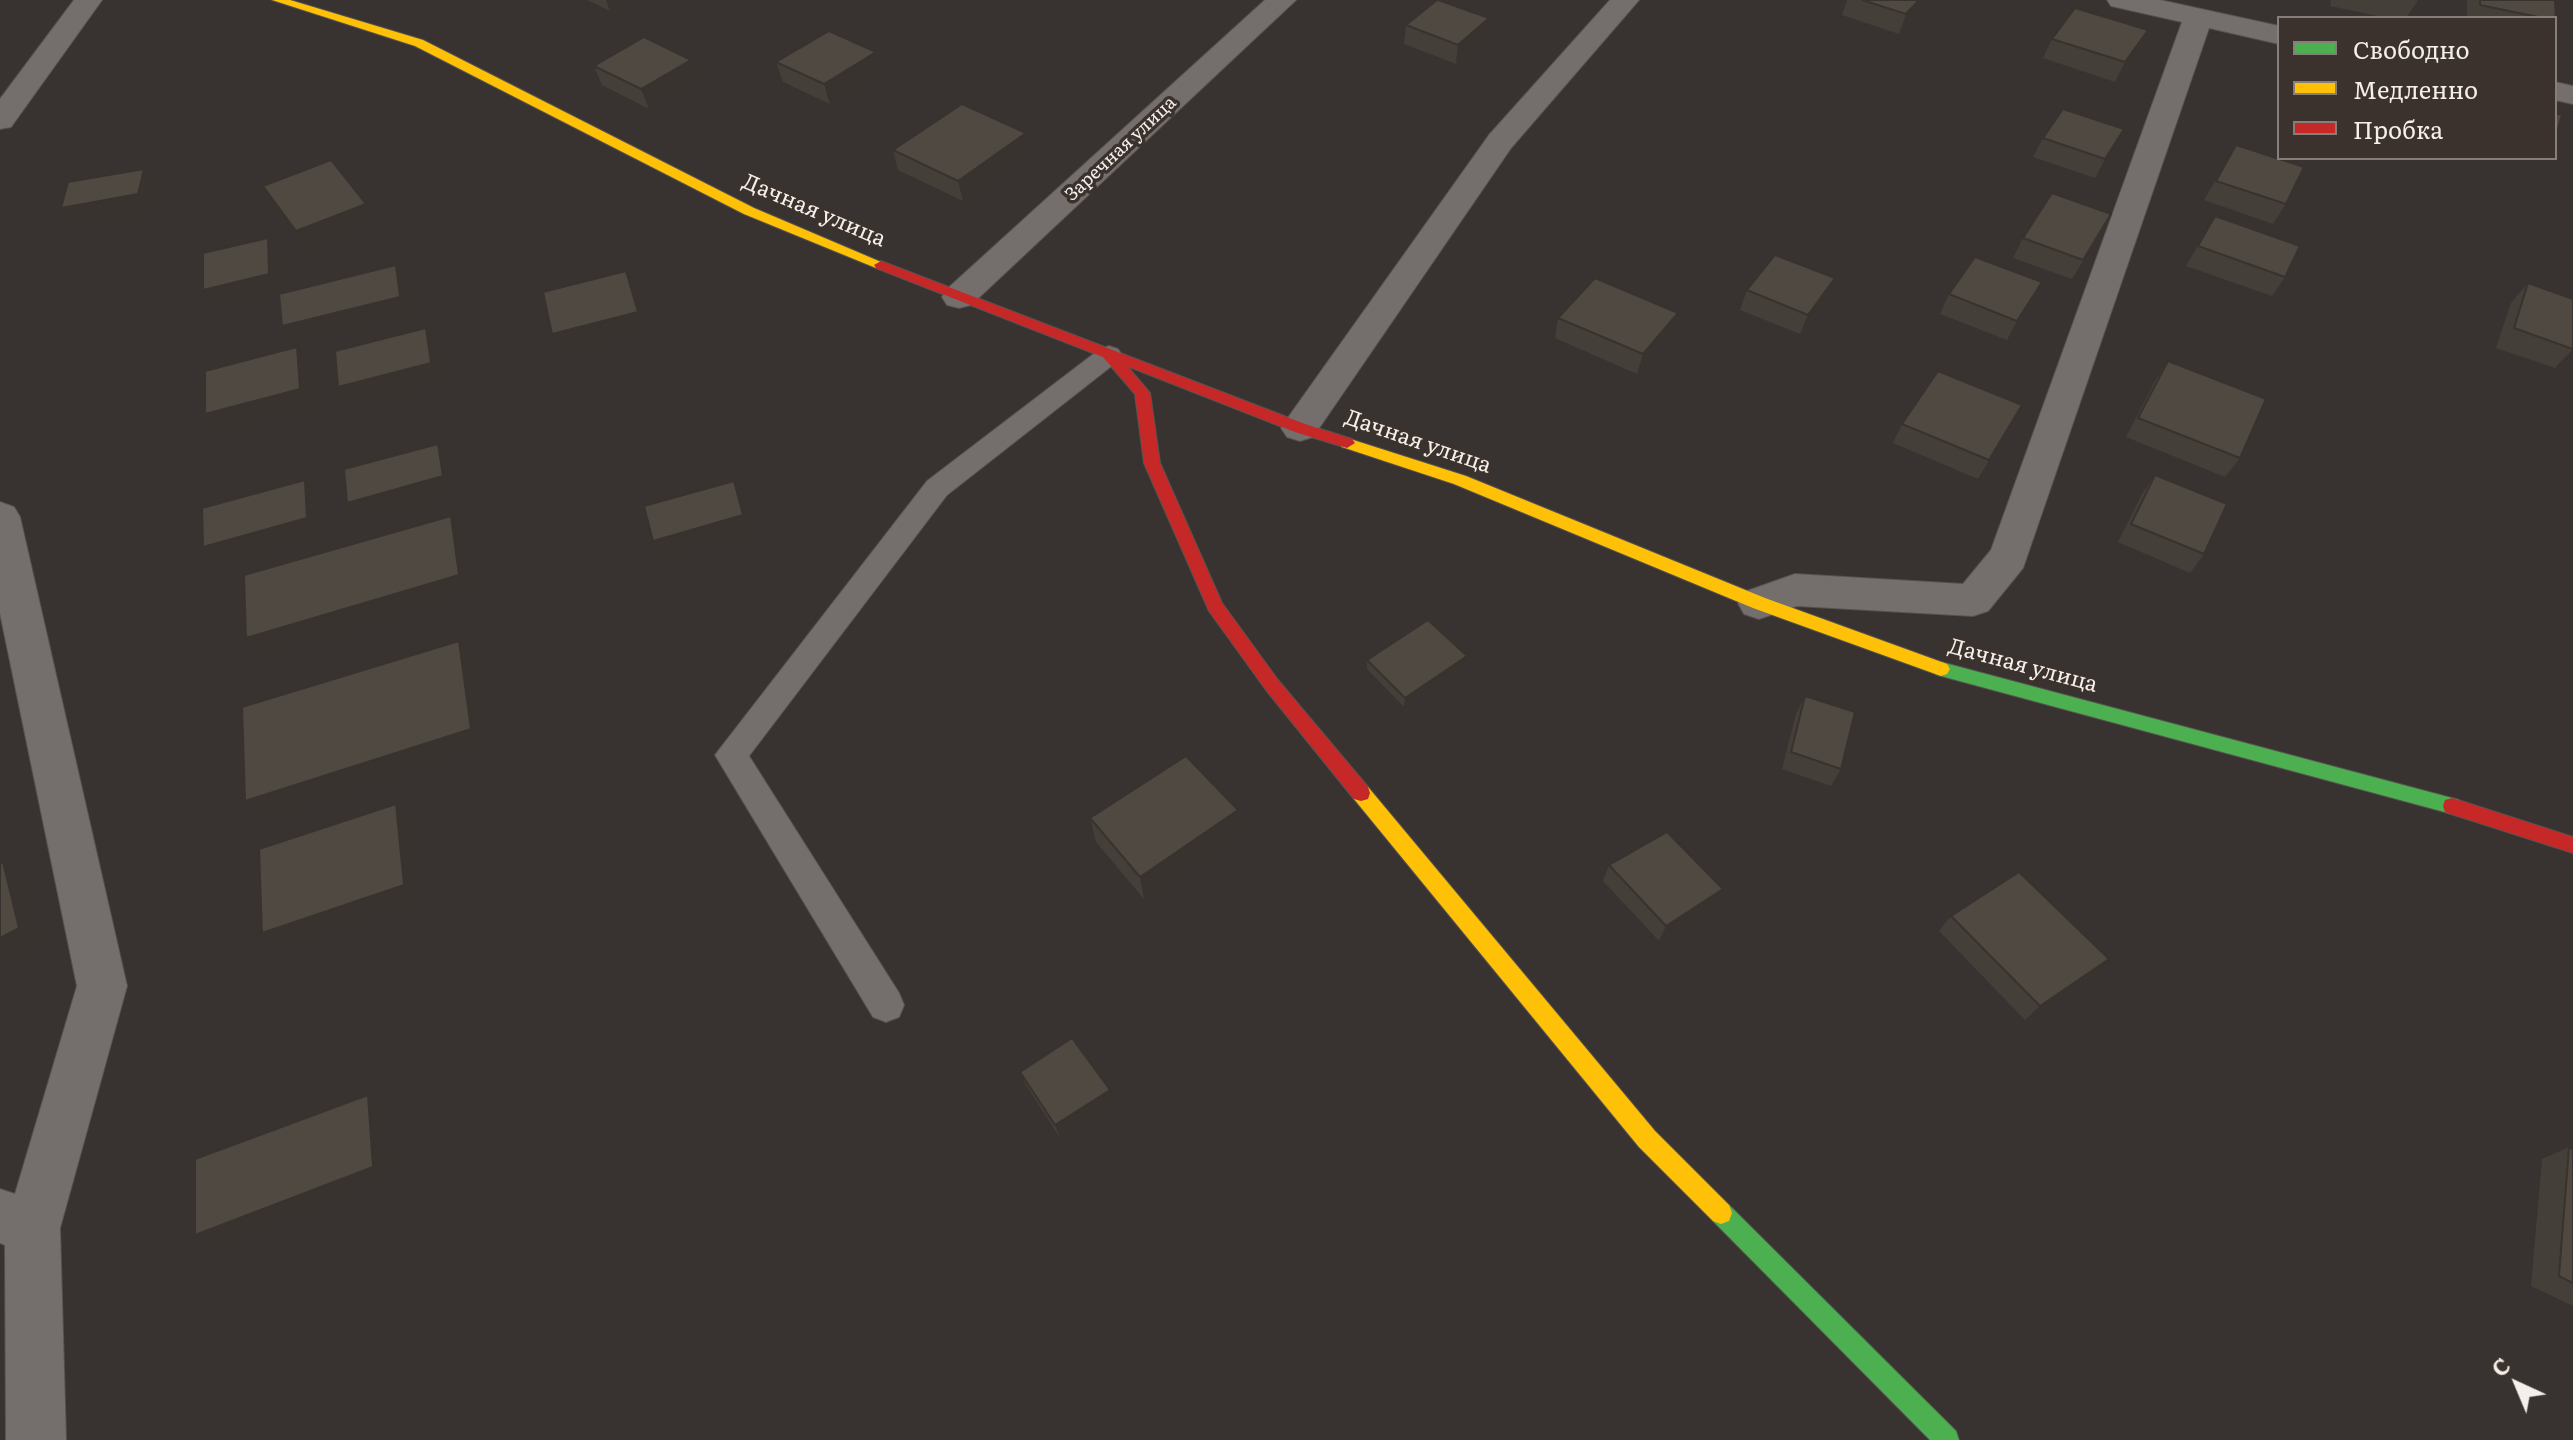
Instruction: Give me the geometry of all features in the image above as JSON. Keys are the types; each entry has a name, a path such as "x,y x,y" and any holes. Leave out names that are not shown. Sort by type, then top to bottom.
{"street":[{"path":"0,120 88,0"},
{"name":"Дачная улица","path":"278,0 419,43 749,211 959,297 1300,428 1460,480 1759,603 1923,664 2495,817 2573,845"},
{"name":"Заречная улица","path":"959,297 1282,0"},
{"path":"1300,428 1500,142 1625,0"},
{"path":"2121,0 2277,35"},
{"path":"1759,603 1795,590 1973,600 2009,557 2198,18"},
{"path":"1109,355 1142,393 1152,463 1215,606 1272,685 1647,1139 1947,1440"},
{"path":"0,517 102,986 16,1222 36,1440"}],"lane":[{"path":"886,1005 731,755 937,488 1109,355"}],"building":[{"path":"1437,0 1489,18 1458,45 1406,25"},
{"path":"1862,0 1919,0 1906,14"},
{"path":"2480,0 2555,0 2556,16 2533,16 2480,5"},
{"path":"2075,8 2148,30 2125,62 2052,39"},
{"path":"829,31 876,52 824,84 776,62"},
{"path":"644,37 691,60 641,89 594,66"},
{"path":"962,104 1026,133 958,181 893,150"},
{"path":"2063,109 2124,129 2105,159 2043,138"},
{"path":"2557,114 2562,115 2557,132"},
{"path":"2236,145 2304,167 2286,204 2216,181"},
{"path":"331,160 366,204 296,231 263,186"},
{"path":"144,169 138,194 61,208 68,182"},
{"path":"2052,193 2111,214 2083,260 2023,238"},
{"path":"2215,216 2300,246 2285,277 2198,246"},
{"path":"268,238 269,274 203,290 203,253"},
{"path":"1775,255 1835,278 1808,315 1747,290"},
{"path":"1975,257 2042,282 2017,321 1949,294"},
{"path":"396,265 400,297 282,326 279,294"},
{"path":"626,271 638,312 552,334 543,292"},
{"path":"1595,278 1678,313 1643,354 1558,318"},
{"path":"2528,283 2573,299 2573,349 2514,328"},
{"path":"426,328 431,363 338,387 335,351"},
{"path":"297,347 300,389 205,414 205,371"},
{"path":"2168,361 2266,399 2240,458 2138,418"},
{"path":"1938,371 2022,405 1989,460 1902,424"},
{"path":"438,444 443,476 347,503 344,469"},
{"path":"2155,475 2227,504 2204,554 2131,524"},
{"path":"305,480 307,518 203,547 202,508"},
{"path":"734,481 743,515 653,541 644,506"},
{"path":"451,516 459,575 246,638 244,575"},
{"path":"1428,620 1467,656 1405,698 1367,660"},
{"path":"459,641 471,729 245,801 242,707"},
{"path":"1805,696 1855,712 1841,769 1791,752"},
{"path":"1186,756 1238,810 1140,877 1090,818"},
{"path":"396,804 404,885 262,933 259,849"},
{"path":"1667,832 1723,889 1666,926 1609,865"},
{"path":"3,862 19,928 0,938 0,864"},
{"path":"2019,872 2109,959 2040,1006 1951,916"},
{"path":"1072,1038 1110,1090 1055,1125 1020,1072"},
{"path":"368,1095 373,1167 195,1235 195,1159"},
{"path":"2569,1147 2573,1149 2573,1283 2559,1276"}],"traffic: fast":[{"path":"1941,669 2452,806"},
{"path":"1721,1213 1947,1440"}],"traffic: slow":[{"path":"278,0 419,43 749,211 881,265"},
{"path":"1347,443 1460,480 1759,603 1941,669"},
{"path":"1361,793 1647,1139 1721,1213"}],"traffic: jam":[{"path":"881,265 1300,428 1347,443"},
{"path":"1109,355 1142,393 1152,463 1215,606 1272,685 1361,793"},
{"path":"2452,806 2573,845"}]}
